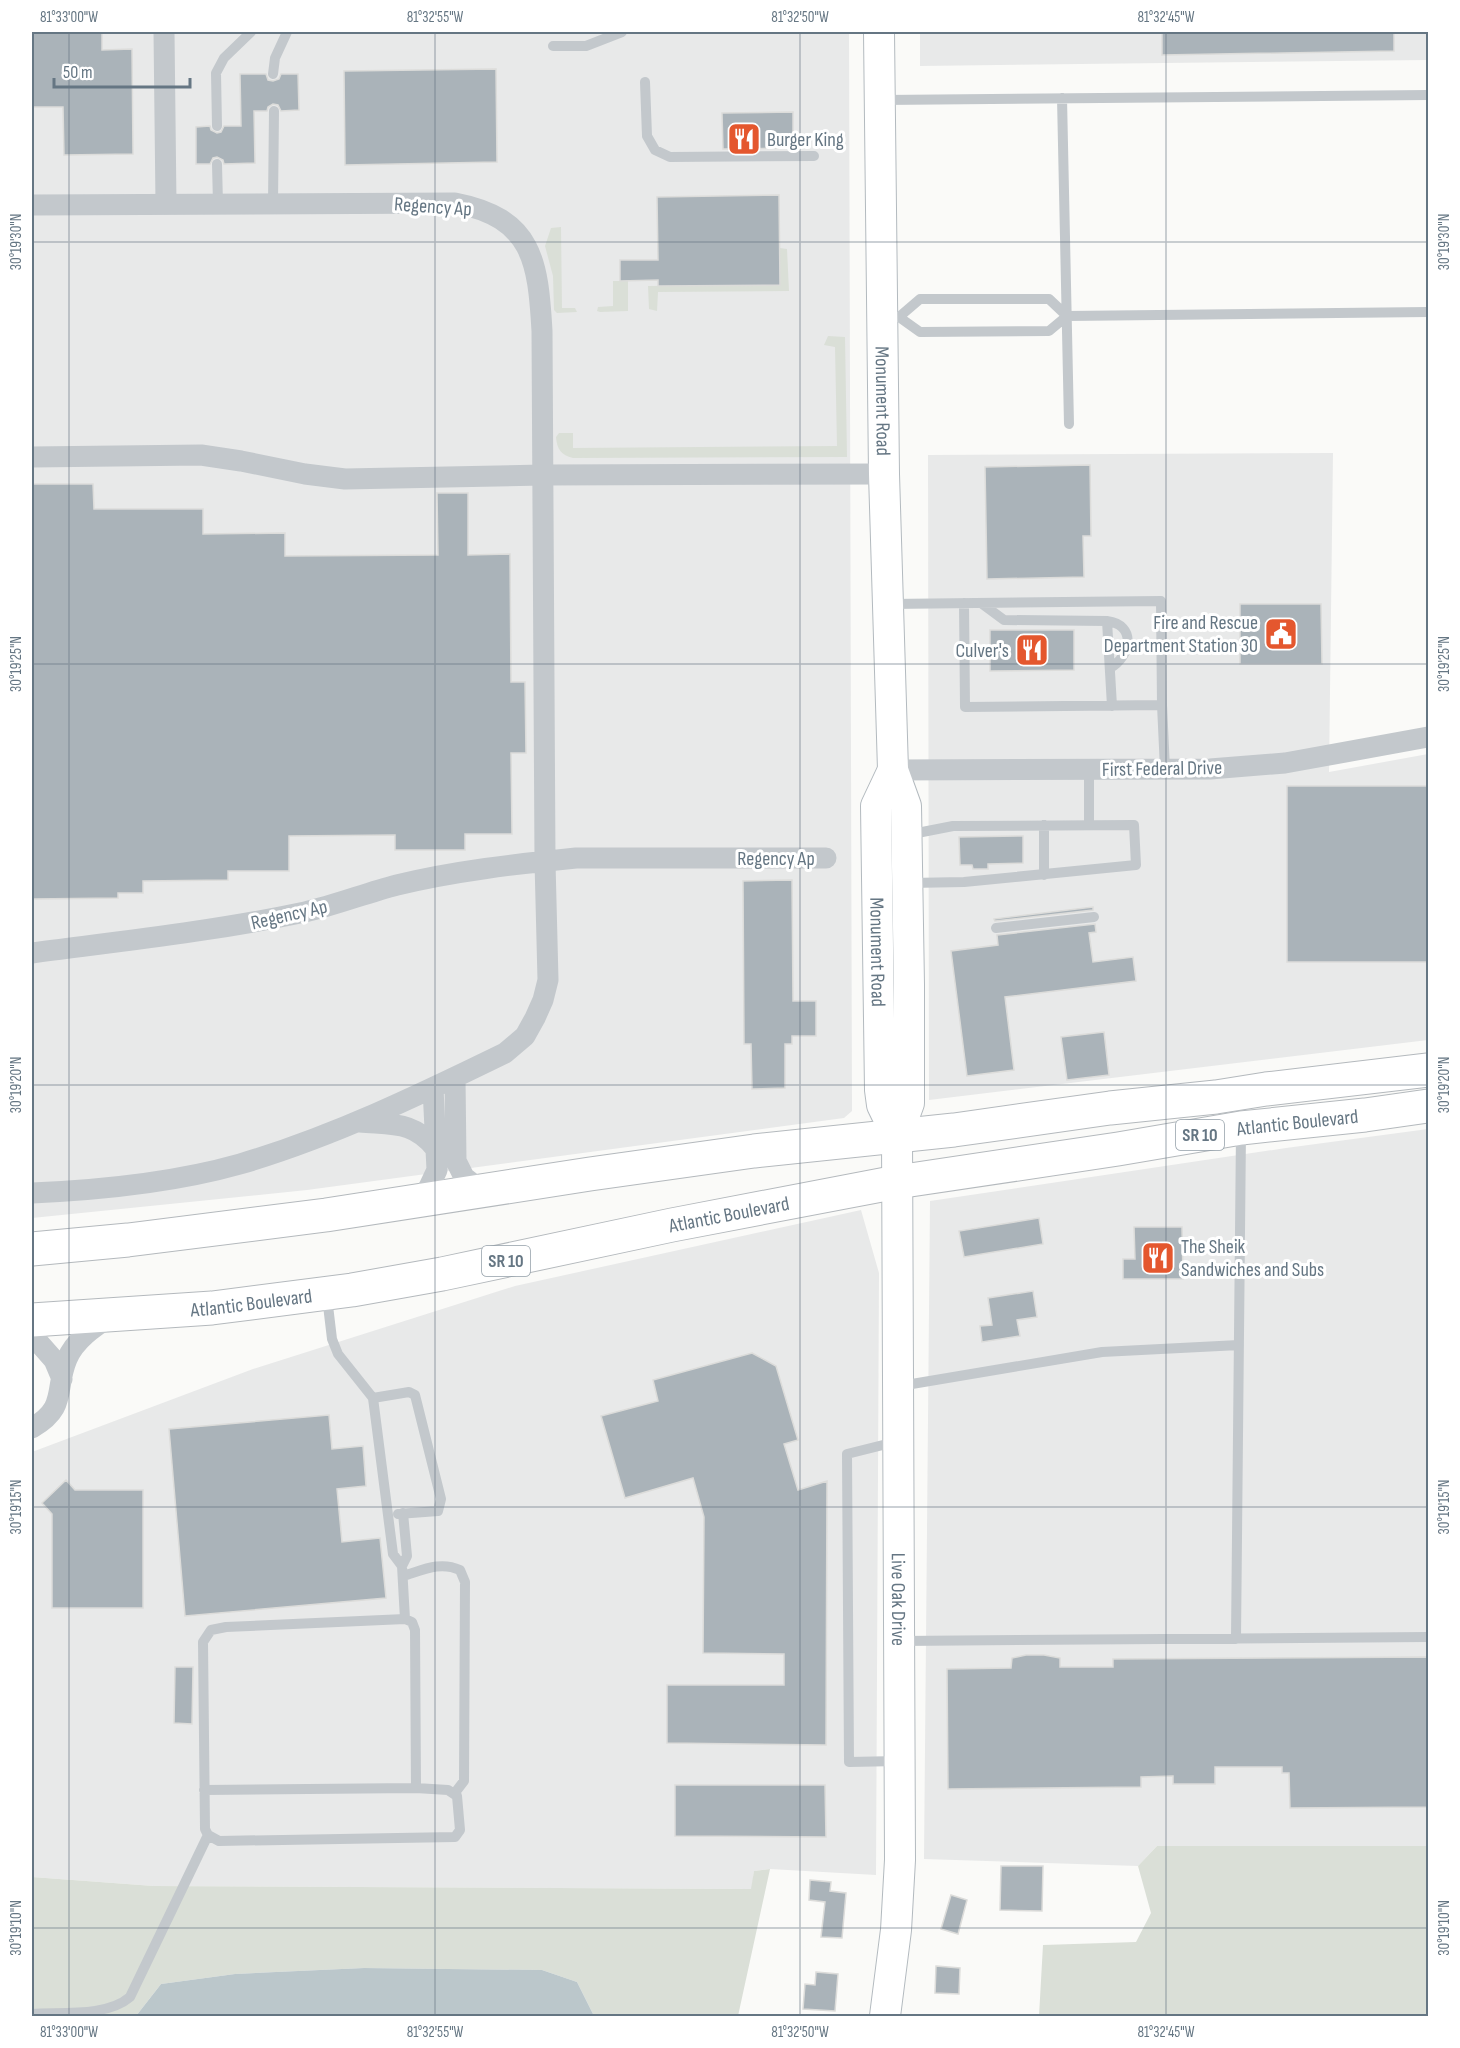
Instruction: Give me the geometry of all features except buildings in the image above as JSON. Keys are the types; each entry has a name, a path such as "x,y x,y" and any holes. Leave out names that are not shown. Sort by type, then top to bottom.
{"highway":[{"name":"Atlantic Boulevard","path":"32,1248 128,1240 420,1202 721,1156 1428,1070"},
{"name":"Atlantic Boulevard","path":"32,1320 112,1316 244,1304 326,1293 442,1274 672,1225 897,1182 1241,1128 1428,1106"}],"main road":[{"name":"Monument Road","path":"879,32 880,100 891,317 884,474 892,770 906,806 909,1103 897,1136 897,1182"},
{"name":"Monument Road","path":"892,770 876,806 880,1090 882,1105 897,1136"},
{"name":"Live Oak Drive","path":"885,2016 896,1930 899,1881 897,1182"}],"street":[{"path":"164,32 166,204"},
{"name":"Regency Ap","path":"32,205 455,203 476,207 495,215 515,229 530,252 537,276 541,304 548,980 536,1018 525,1036 506,1053 357,1122 295,1146 237,1164 137,1184 32,1193"},
{"path":"32,457 201,455 345,479 543,474 884,474"},
{"name":"First Federal Drive","path":"892,770 1210,769 1285,763 1428,737"},
{"name":"Regency Ap","path":"32,953 235,926 309,911 396,885 459,872 545,861 576,858 826,858"},
{"path":"455,1078 456,1161 464,1177 482,1191"},
{"path":"420,1202 437,1170 432,1088"},
{"path":"357,1122 400,1125 415,1129 426,1136 436,1149"},
{"path":"32,1428 45,1419 54,1407 60,1393 64,1366 73,1348 97,1325 112,1316"},
{"path":"32,1335 49,1353 62,1379"}],"lane":[{"path":"217,126 216,73 224,58 251,32"},
{"path":"273,74 275,58 287,32"},
{"path":"553,46 586,46 622,32"},
{"path":"645,82 647,136 655,150 670,157 814,156"},
{"path":"880,100 1428,95"},
{"path":"1062,98 1069,424"},
{"path":"273,204 274,111"},
{"path":"217,164 218,204"},
{"path":"891,317 920,299 1049,299 1067,316"},
{"path":"891,317 920,332 1049,331 1067,316 1428,312"},
{"path":"888,604 1161,601 1164,769"},
{"path":"964,603 965,707 1162,705"},
{"path":"981,603 1004,620 1118,623 1126,632 1127,650 1120,663 1110,668"},
{"path":"1107,621 1112,706"},
{"path":"1089,769 1089,825"},
{"path":"1044,825 1044,875"},
{"path":"906,835 953,826 1134,825 1136,866 964,882 907,883"},
{"path":"996,928 1094,917"},
{"path":"1236,1638 1241,1128"},
{"path":"326,1293 332,1339 338,1353 373,1398 393,1554 403,1571"},
{"path":"898,1387 1102,1352 1239,1345"},
{"path":"373,1398 409,1392 415,1395 441,1499 438,1511 388,1514"},
{"path":"898,1441 847,1454 847,1466 849,1762 900,1761"},
{"path":"403,1513 407,1556 403,1571 405,1619"},
{"path":"403,1571 448,1565 460,1570 465,1582 464,1781 454,1794"},
{"path":"204,1790 416,1788 448,1790 457,1796 460,1830 455,1837 219,1841 208,1835 205,1829 204,1790 203,1642 211,1630 226,1627 405,1619 412,1622 415,1630 416,1788"},
{"path":"899,1641 1428,1637"},
{"path":"32,2014 108,2009 122,2004 130,1997 208,1835"}],"shaded area":[{"path":"32,32 849,32 852,1111 844,1118 307,1190 32,1218"},
{"path":"920,32 1428,32 1428,60 920,66"},
{"path":"561,227 562,308 575,308 577,312 557,313 554,310 553,276 545,246 551,228"},
{"path":"780,248 787,249 789,291 658,292 657,311 649,309 648,286 780,285"},
{"path":"613,281 628,281 628,311 597,311 598,307 613,306"},
{"path":"828,336 845,337 847,457 573,458 565,455 557,445 556,437 559,433 573,433 573,448 837,446 835,347 824,345"},
{"path":"1333,453 1329,772 1428,754 1428,1040 929,1100 928,455"},
{"path":"1428,1129 1428,1846 1157,1846 1138,1866 924,1859 930,1201"},
{"path":"861,1210 879,1273 876,1875 770,1869 754,1871 752,1889 154,1886 32,1877 32,1452 253,1369 515,1286"},
{"path":"1157,1846 1428,1846 1428,2016 1039,2016 1043,1945 1136,1942 1151,1913 1138,1866"},
{"path":"770,1869 738,2016 594,2016 577,1982 542,1970 364,1968 235,1974 161,1984 136,2016 32,2016 32,1877 154,1886 751,1889 754,1871"},
{"path":"364,1968 542,1970 577,1982 594,2016 136,2016 161,1984 235,1974"}],"place":[{"name":"Burger King","path":"744,139"},
{"name":"Fire and Rescue Department Station 30","path":"1281,634"},
{"name":"Culver's","path":"1032,650"},
{"name":"The Sheik Sandwiches and Subs","path":"1158,1258"}]}
